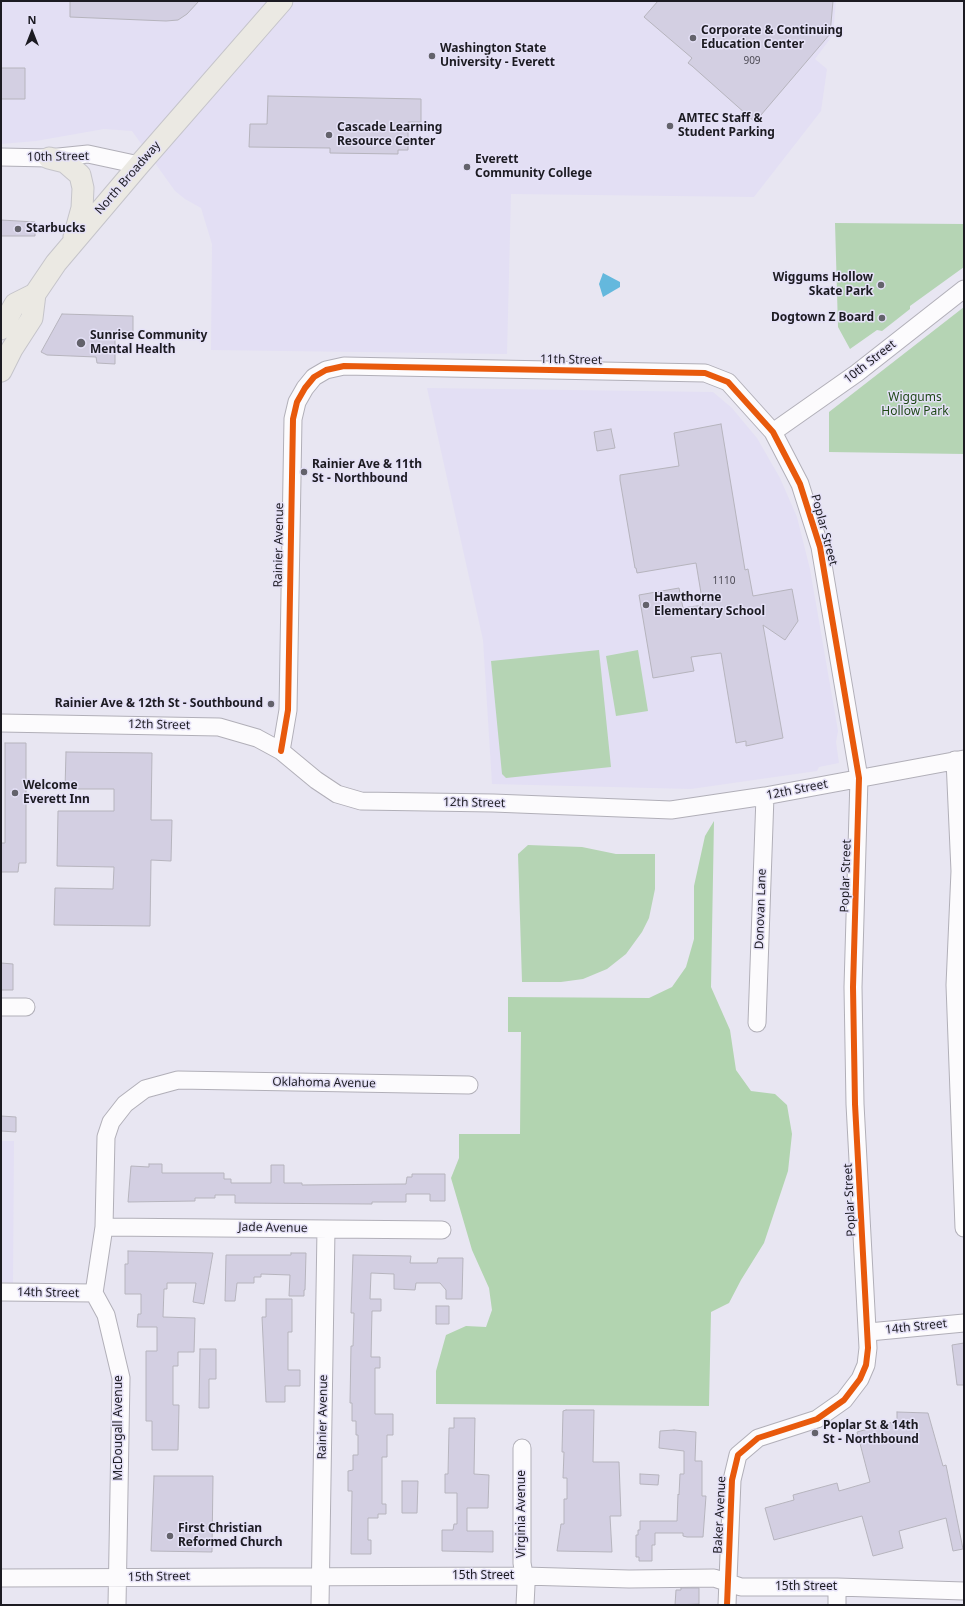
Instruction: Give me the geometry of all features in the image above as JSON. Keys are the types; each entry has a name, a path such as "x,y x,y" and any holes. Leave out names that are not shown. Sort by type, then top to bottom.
{"main road":[{"name":"North Broadway","path":"1,371 12,349 32,318 35,294 72,242 282,1"},
{"path":"50,158 65,162 80,175 83,188 82,208 72,242"},
{"path":"1,329 15,304 35,294"}],"street":[{"name":"10th Street","path":"1,157 50,158 88,154 139,164"},
{"name":"10th Street","path":"773,432 857,373 964,289"},
{"name":"11th Street","path":"344,366 705,373 728,382 773,432"},
{"name":"Rainier Avenue","path":"281,750 288,710 293,419 297,402 314,378 326,370 344,366"},
{"name":"Poplar Street","path":"773,432 800,484 820,547 859,778 853,994 855,1104 868,1332"},
{"name":"12th Street","path":"1,723 219,726 258,738 281,750 316,780 337,794 361,802 493,803 671,810 765,796 959,760"},
{"path":"959,760 960,872 955,985 964,1228"},
{"name":"Donovan Lane","path":"757,1023 765,796"},
{"path":"1,1007 26,1007"},
{"name":"Oklahoma Avenue","path":"104,1227 106,1137 111,1122 125,1104 145,1089 178,1080 469,1085"},
{"path":"94,1293 104,1227"},
{"name":"Jade Avenue","path":"104,1227 442,1230"},
{"name":"Rainier Avenue","path":"320,1605 326,1229"},
{"name":"14th Street","path":"1,1292 94,1293"},
{"name":"McDougall Avenue","path":"94,1293 106,1315 121,1378 117,1605"},
{"name":"14th Street","path":"868,1332 964,1322"},
{"name":"Baker Avenue","path":"727,1605 732,1480 738,1455 758,1438 817,1419 844,1400 860,1379 866,1365 868,1332"},
{"name":"Virginia Avenue","path":"522,1448 522,1563 525,1605"},
{"name":"15th Street","path":"1,1578 524,1576 629,1579 714,1578 741,1587 837,1587 964,1591"},
{"path":"837,1587 837,1605"}],"shaded area":[{"name":"Everett Community College","path":"1,1 836,1 833,35 815,59 827,69 821,111 754,197 511,194 507,354 211,350 212,244 201,208 185,199 175,191 132,131 104,129 36,141 1,144"},
{"name":"Hawthorne Elementary School","path":"427,388 713,392 732,408 757,438 780,478 797,517 810,569 838,731 836,742 839,763 819,767 817,771 691,789 492,784 483,640"},
{"path":"1,1141 14,1141 13,1283 1,1282"}],"green space":[{"path":"835,223 964,224 964,267 910,306 910,309 882,331 877,330 850,349 838,327"},
{"name":"Wiggums Hollow Park","path":"964,307 964,454 829,452 829,412"},
{"path":"599,650 611,767 506,778 502,774 491,661"},
{"path":"638,650 648,711 616,716 606,656"},
{"path":"714,821 711,987 730,1030 736,1070 751,1091 775,1094 787,1105 792,1134 788,1171 764,1243 741,1280 729,1303 711,1312 709,1406 436,1404 436,1371 446,1335 466,1326 486,1327 492,1310 489,1288 472,1250 451,1178 459,1158 459,1134 520,1134 521,1032 508,1032 508,997 649,998 672,987 686,967 694,939 694,886 705,836"},
{"path":"528,845 582,847 616,854 655,854 655,889 649,918 642,932 626,954 607,969 583,979 561,982 522,982 518,854"}],"water":[{"path":"603,273 620,282 620,287 603,297 599,284"}],"building":[{"path":"70,1 199,1 187,14 178,20 166,21 70,17"},
{"path":"658,1 833,1 830,34 755,122 688,63 692,58 644,17"},
{"path":"1,68 25,68 25,99 1,99"},
{"name":"Cascade Learning Resource Center","path":"268,96 421,99 421,122 408,122 408,150 398,150 398,154 330,153 330,148 249,147 250,124 267,124"},
{"name":"Starbucks","path":"1,220 35,222 35,236 1,236"},
{"name":"Sunrise Community Mental Health","path":"62,314 133,316 133,336 115,337 115,364 97,363 96,357 47,355 41,352"},
{"name":"Hawthorne Elementary School","path":"721,424 745,570 748,569 753,596 792,589 798,621 785,640 763,625 783,738 746,746 746,741 736,743 721,653 691,657 694,671 653,678 639,595 679,588 683,608 703,605 696,563 637,573 620,480 620,475 679,466 674,433"},
{"path":"611,429 615,448 597,451 594,432"},
{"name":"Welcome Everett Inn","path":"5,743 26,743 26,863 19,863 18,872 1,872 1,843 5,843"},
{"path":"66,752 152,753 151,820 172,820 171,861 151,860 150,926 54,925 55,888 113,889 114,867 57,866 58,811 114,811 114,789 65,789"},
{"path":"1,963 13,964 13,990 1,990"},
{"path":"1,1116 16,1117 16,1132 1,1131"},
{"path":"149,1164 162,1164 162,1173 224,1173 224,1179 231,1179 231,1183 271,1183 271,1165 284,1165 284,1183 302,1183 302,1185 406,1184 407,1177 412,1177 412,1174 445,1174 445,1201 430,1201 430,1194 406,1194 406,1202 372,1202 372,1204 235,1203 235,1195 215,1195 215,1198 195,1198 195,1201 128,1202 131,1166 149,1167"},
{"path":"128,1251 213,1253 204,1304 193,1302 196,1283 167,1283 167,1289 164,1289 163,1317 195,1318 194,1352 178,1352 178,1366 173,1366 173,1405 179,1405 178,1450 152,1450 152,1421 146,1421 146,1351 157,1351 157,1327 137,1327 138,1314 141,1314 141,1294 125,1294 125,1264 128,1264"},
{"path":"291,1253 306,1253 304,1296 289,1296 290,1275 261,1274 261,1277 254,1277 254,1283 237,1283 235,1301 225,1301 226,1255 291,1255"},
{"path":"353,1255 411,1256 410,1263 437,1263 438,1258 463,1258 462,1299 446,1299 446,1290 440,1283 416,1283 415,1290 394,1289 394,1274 371,1273 370,1299 381,1299 381,1311 372,1311 371,1357 380,1357 380,1368 375,1368 375,1414 393,1414 393,1435 387,1435 387,1457 382,1457 382,1504 386,1504 386,1514 378,1514 378,1518 368,1518 368,1540 371,1540 371,1554 351,1554 352,1491 348,1491 348,1471 353,1470 353,1455 358,1455 356,1421 352,1421 352,1403 350,1403 351,1346 353,1346 354,1313 351,1313"},
{"path":"266,1299 292,1299 292,1332 288,1332 288,1370 300,1370 300,1386 285,1386 285,1402 266,1402 262,1317 266,1317"},
{"path":"436,1306 449,1306 449,1324 436,1324"},
{"path":"964,1343 964,1385 957,1385 952,1345"},
{"path":"200,1349 216,1349 216,1379 209,1379 209,1408 199,1408"},
{"path":"594,1410 593,1462 619,1462 621,1516 610,1516 612,1552 557,1551 561,1524 564,1524 564,1499 567,1499 567,1478 563,1478 564,1452 562,1452 563,1411"},
{"path":"897,1412 928,1413 943,1466 946,1465 963,1549 953,1551 946,1518 899,1531 903,1548 873,1556 862,1516 774,1540 765,1508 794,1500 793,1495 837,1483 839,1491 870,1482 857,1432 897,1421"},
{"path":"454,1418 475,1418 474,1474 489,1475 488,1508 467,1508 467,1531 493,1531 493,1552 442,1551 442,1530 453,1530 454,1524 457,1524 457,1493 445,1493 445,1474 448,1474 449,1428 454,1428"},
{"path":"674,1430 696,1432 695,1461 702,1461 702,1496 706,1496 703,1537 687,1537 683,1536 683,1533 655,1533 655,1545 652,1545 652,1561 639,1561 639,1557 636,1557 636,1535 638,1535 638,1530 640,1530 640,1521 677,1521 680,1474 684,1474 684,1451 659,1448 660,1431"},
{"path":"640,1474 659,1475 658,1485 640,1484"},
{"path":"154,1476 213,1476 212,1552 151,1551"},
{"path":"402,1481 418,1481 417,1513 402,1513"},
{"path":"681,1588 699,1588 699,1604 675,1605 676,1590 681,1590"}],"cycle path":[{"path":"281,751 288,710 293,419 297,402 305,388 314,377 326,370 344,366 705,373 728,382 773,432 800,484 820,547 859,778 853,987 855,1104 868,1348 866,1365 860,1379 844,1400 817,1419 758,1438 738,1455 732,1480 727,1605"}],"place":[{"name":"Corporate & Continuing Education Center","path":"693,38"},
{"name":"Washington State University - Everett","path":"432,56"},
{"name":"AMTEC Staff & Student Parking","path":"670,126"},
{"name":"Cascade Learning Resource Center","path":"329,135"},
{"name":"Everett Community College","path":"467,167"},
{"name":"Starbucks","path":"18,229"},
{"name":"Wiggums Hollow Skate Park","path":"881,285"},
{"name":"Dogtown Z Board","path":"882,318"},
{"name":"Sunrise Community Mental Health","path":"81,343"},
{"name":"Rainier Ave & 11th St - Northbound","path":"304,472"},
{"name":"Hawthorne Elementary School","path":"646,605"},
{"name":"Rainier Ave & 12th St - Southbound","path":"271,704"},
{"name":"Welcome Everett Inn","path":"15,793"},
{"name":"Poplar St & 14th St - Northbound","path":"815,1433"},
{"name":"First Christian Reformed Church","path":"170,1536"}]}
